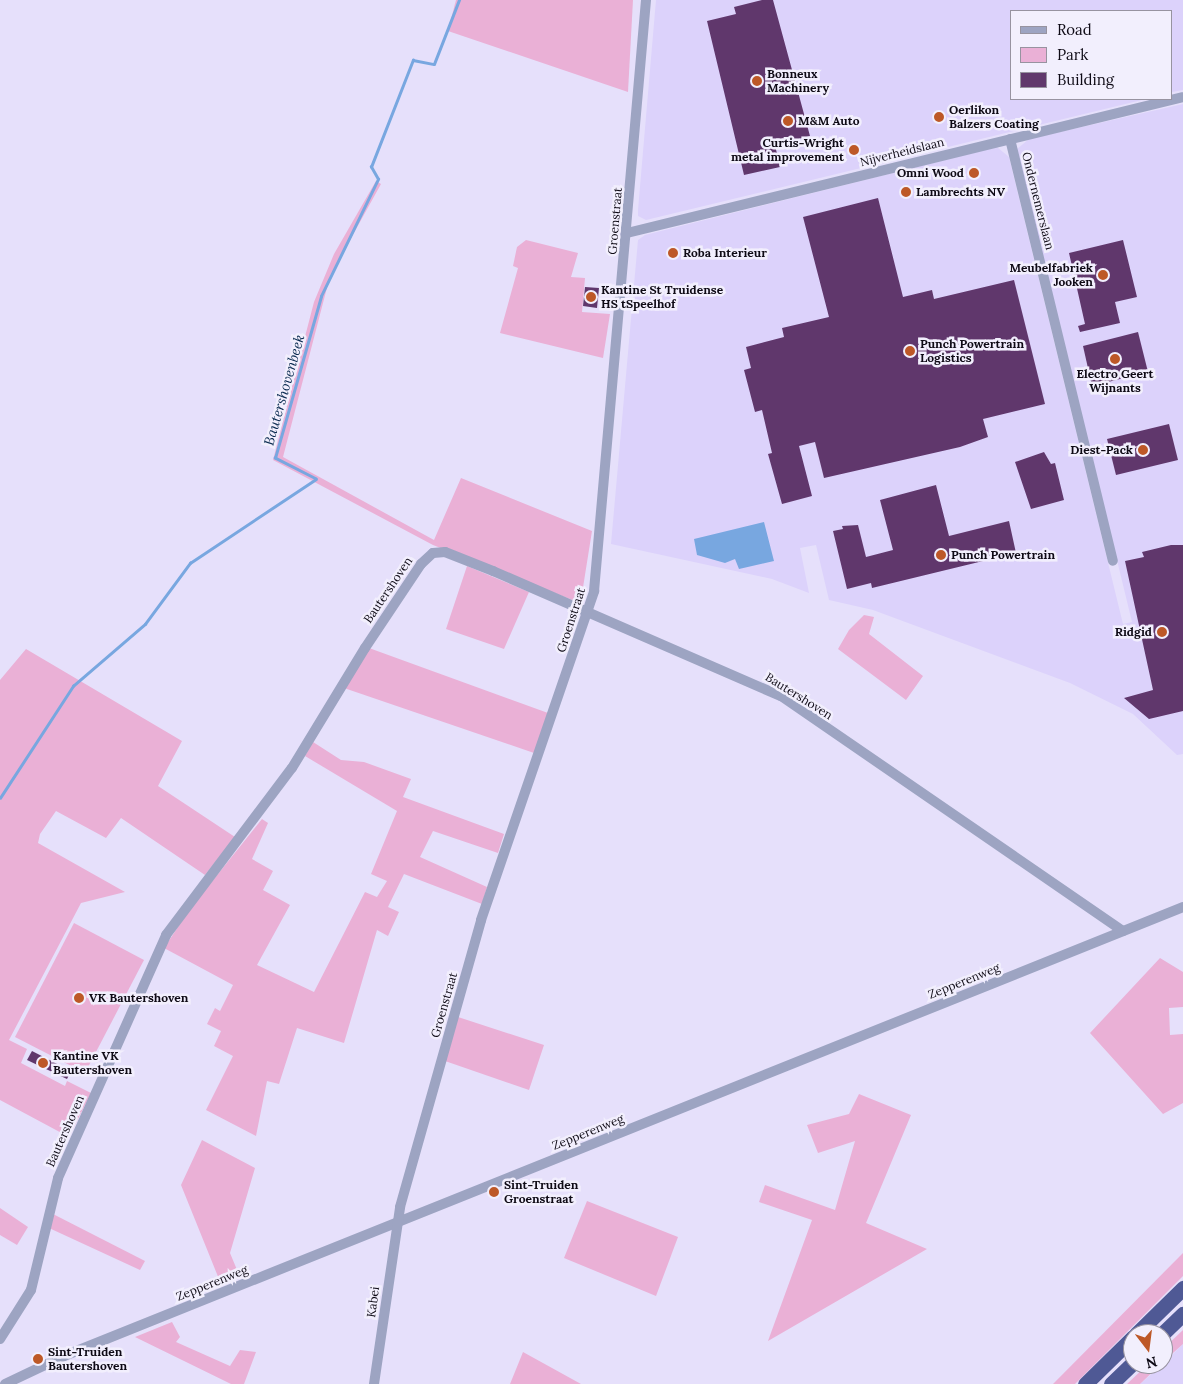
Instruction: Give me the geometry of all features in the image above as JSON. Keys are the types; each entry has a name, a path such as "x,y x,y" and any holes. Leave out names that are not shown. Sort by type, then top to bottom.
{"highway":[{"path":"1146,1324 1183,1288"},
{"path":"1172,1324 1183,1314"},
{"path":"1085,1384 1123,1347"},
{"path":"1111,1384 1123,1373"}],"street":[{"name":"Groenstraat","path":"396,1223 480,920 587,612 599,548 646,0"},
{"name":"Nijverheidslaan","path":"627,233 1171,100"},
{"name":"Ondernemerslaan","path":"1010,139 1113,561"},
{"name":"Bautershoven","path":"0,1339 31,1290 58,1178 166,935 292,768 365,648 426,556 445,552 781,696 1123,931"},
{"name":"Zepperenweg","path":"4,1384 396,1223 1183,907"},
{"name":"Kabei","path":"374,1384 396,1223"}],"shaded area":[{"path":"656,0 1183,0 1183,90 1173,92 1173,10 1010,10 1010,100 1142,100 646,220 638,216"},
{"path":"1183,104 1183,754 1177,755 1133,714 1070,683 873,610 829,600 816,545 800,548 809,593 772,579 611,544 638,240 645,235 997,147 1009,157 1123,624 1132,622 1017,149 1029,139"},
{"path":"1183,1344 1183,1384 1140,1384 1152,1374 1173,1374 1173,1354"}],"green space":[{"path":"456,0 633,0 628,92 448,31"},
{"path":"376,181 381,184 330,276 283,457 434,540 461,478 592,531 581,600 575,601 433,545 273,460 314,302 334,254"},
{"path":"526,240 578,253 571,277 585,278 582,312 610,314 603,358 500,333 518,268 513,266 517,247"},
{"path":"467,566 529,592 504,649 446,629"},
{"path":"864,615 874,617 869,634 923,676 906,700 838,649 849,630"},
{"path":"369,648 548,713 534,753 344,688"},
{"path":"26,649 182,741 158,786 235,837 205,875 121,818 106,838 56,811 40,834 38,843 125,892 81,903 9,1040 27,1049 21,1063 65,1086 67,1081 91,1093 69,1137 0,1100 0,680"},
{"path":"313,742 341,760 364,762 411,779 403,797 504,834 498,853 433,831 420,857 487,887 482,904 404,874 388,907 399,912 388,936 377,930 344,1043 297,1028 279,1084 267,1081 256,1136 206,1110 233,1056 214,1046 221,1031 207,1024 215,1008 220,1011 233,985 164,948 190,909 262,819 268,823 252,859 273,871 263,890 290,905 257,965 314,992 365,892 377,897 387,881 371,874 397,811 305,756"},
{"name":"VK Bautershoven","path":"74,923 144,960 85,1073 15,1037"},
{"path":"1160,958 1183,972 1183,1007 1169,1008 1170,1035 1183,1034 1183,1103 1163,1114 1090,1033"},
{"path":"458,1017 544,1045 529,1090 445,1061"},
{"path":"859,1094 911,1115 866,1223 927,1249 768,1341 812,1220 759,1202 765,1185 835,1210 855,1141 818,1153 807,1125 849,1114"},
{"path":"202,1140 255,1168 230,1253 240,1277 221,1284 181,1185"},
{"path":"587,1201 678,1237 656,1296 564,1258"},
{"path":"0,1208 28,1227 17,1245 0,1235"},
{"path":"51,1213 145,1261 140,1270 49,1228"},
{"path":"1183,1253 1183,1276 1135,1324 1123,1324 1123,1336 1075,1384 1053,1384"},
{"path":"172,1322 180,1337 176,1342 230,1366 240,1350 256,1352 244,1384 231,1384 135,1337"},
{"path":"1183,1330 1183,1344 1173,1353 1173,1340"},
{"path":"523,1352 581,1384 510,1384"},
{"path":"1138,1374 1150,1374 1140,1384 1127,1384"}],"water":[{"path":"764,522 774,561 739,569 735,559 725,563 697,555 694,539"}],"building":[{"name":"Bonneux Machinery","path":"762,0 773,0 810,136 775,145 780,167 744,175 707,21 736,14 734,7"},
{"name":"Punch Powertrain Logistics","path":"878,198 903,297 932,290 934,299 1014,280 1045,404 983,419 988,437 960,447 824,478 815,442 799,446 812,496 782,504 768,454 772,453 762,410 755,412 744,370 751,368 746,347 784,337 782,328 829,317 803,217"},
{"name":"Meubelfabriek Jooken","path":"1123,240 1137,297 1115,302 1120,323 1080,332 1078,326 1085,324 1069,253"},
{"name":"Kantine St Truidense HS tSpeelhof","path":"585,287 599,288 597,308 583,306"},
{"name":"Electro Geert Wijnants","path":"1138,332 1148,372 1092,386 1083,346"},
{"name":"Diest-Pack","path":"1169,424 1178,460 1116,475 1107,439"},
{"path":"1044,452 1051,464 1055,463 1064,500 1031,509 1015,462"},
{"name":"Punch Powertrain","path":"936,485 949,536 1009,521 1016,553 872,588 871,583 847,589 833,531 843,529 842,526 858,525 866,557 893,550 880,500"},
{"name":"Ridgid","path":"1171,545 1183,545 1183,711 1149,719 1124,698 1153,690 1125,561 1144,557 1142,552"},
{"name":"Kantine VK Bautershoven","path":"32,1051 71,1071 67,1079 27,1060"}],"waterway":[{"name":"Bautershovenbeek","path":"0,798 73,686 145,624 190,563 316,479 275,458 321,296 378,179 371,167 413,60 434,64 459,0"}],"place":[{"name":"Bonneux Machinery","path":"757,81"},
{"name":"Oerlikon Balzers Coating","path":"939,117"},
{"name":"M&M Auto","path":"788,121"},
{"name":"Curtis-Wright metal improvement","path":"854,150"},
{"name":"Omni Wood","path":"974,173"},
{"name":"Lambrechts NV","path":"906,192"},
{"name":"Roba Interieur","path":"673,253"},
{"name":"Meubelfabriek Jooken","path":"1103,275"},
{"name":"Kantine St Truidense HS tSpeelhof","path":"591,297"},
{"name":"Punch Powertrain Logistics","path":"910,351"},
{"name":"Electro Geert Wijnants","path":"1115,359"},
{"name":"Diest-Pack","path":"1143,450"},
{"name":"Punch Powertrain","path":"941,555"},
{"name":"Ridgid","path":"1162,632"},
{"name":"VK Bautershoven","path":"79,998"},
{"name":"Kantine VK Bautershoven","path":"43,1063"},
{"name":"Sint-Truiden Groenstraat","path":"494,1192"},
{"name":"Sint-Truiden Bautershoven","path":"38,1359"}]}
